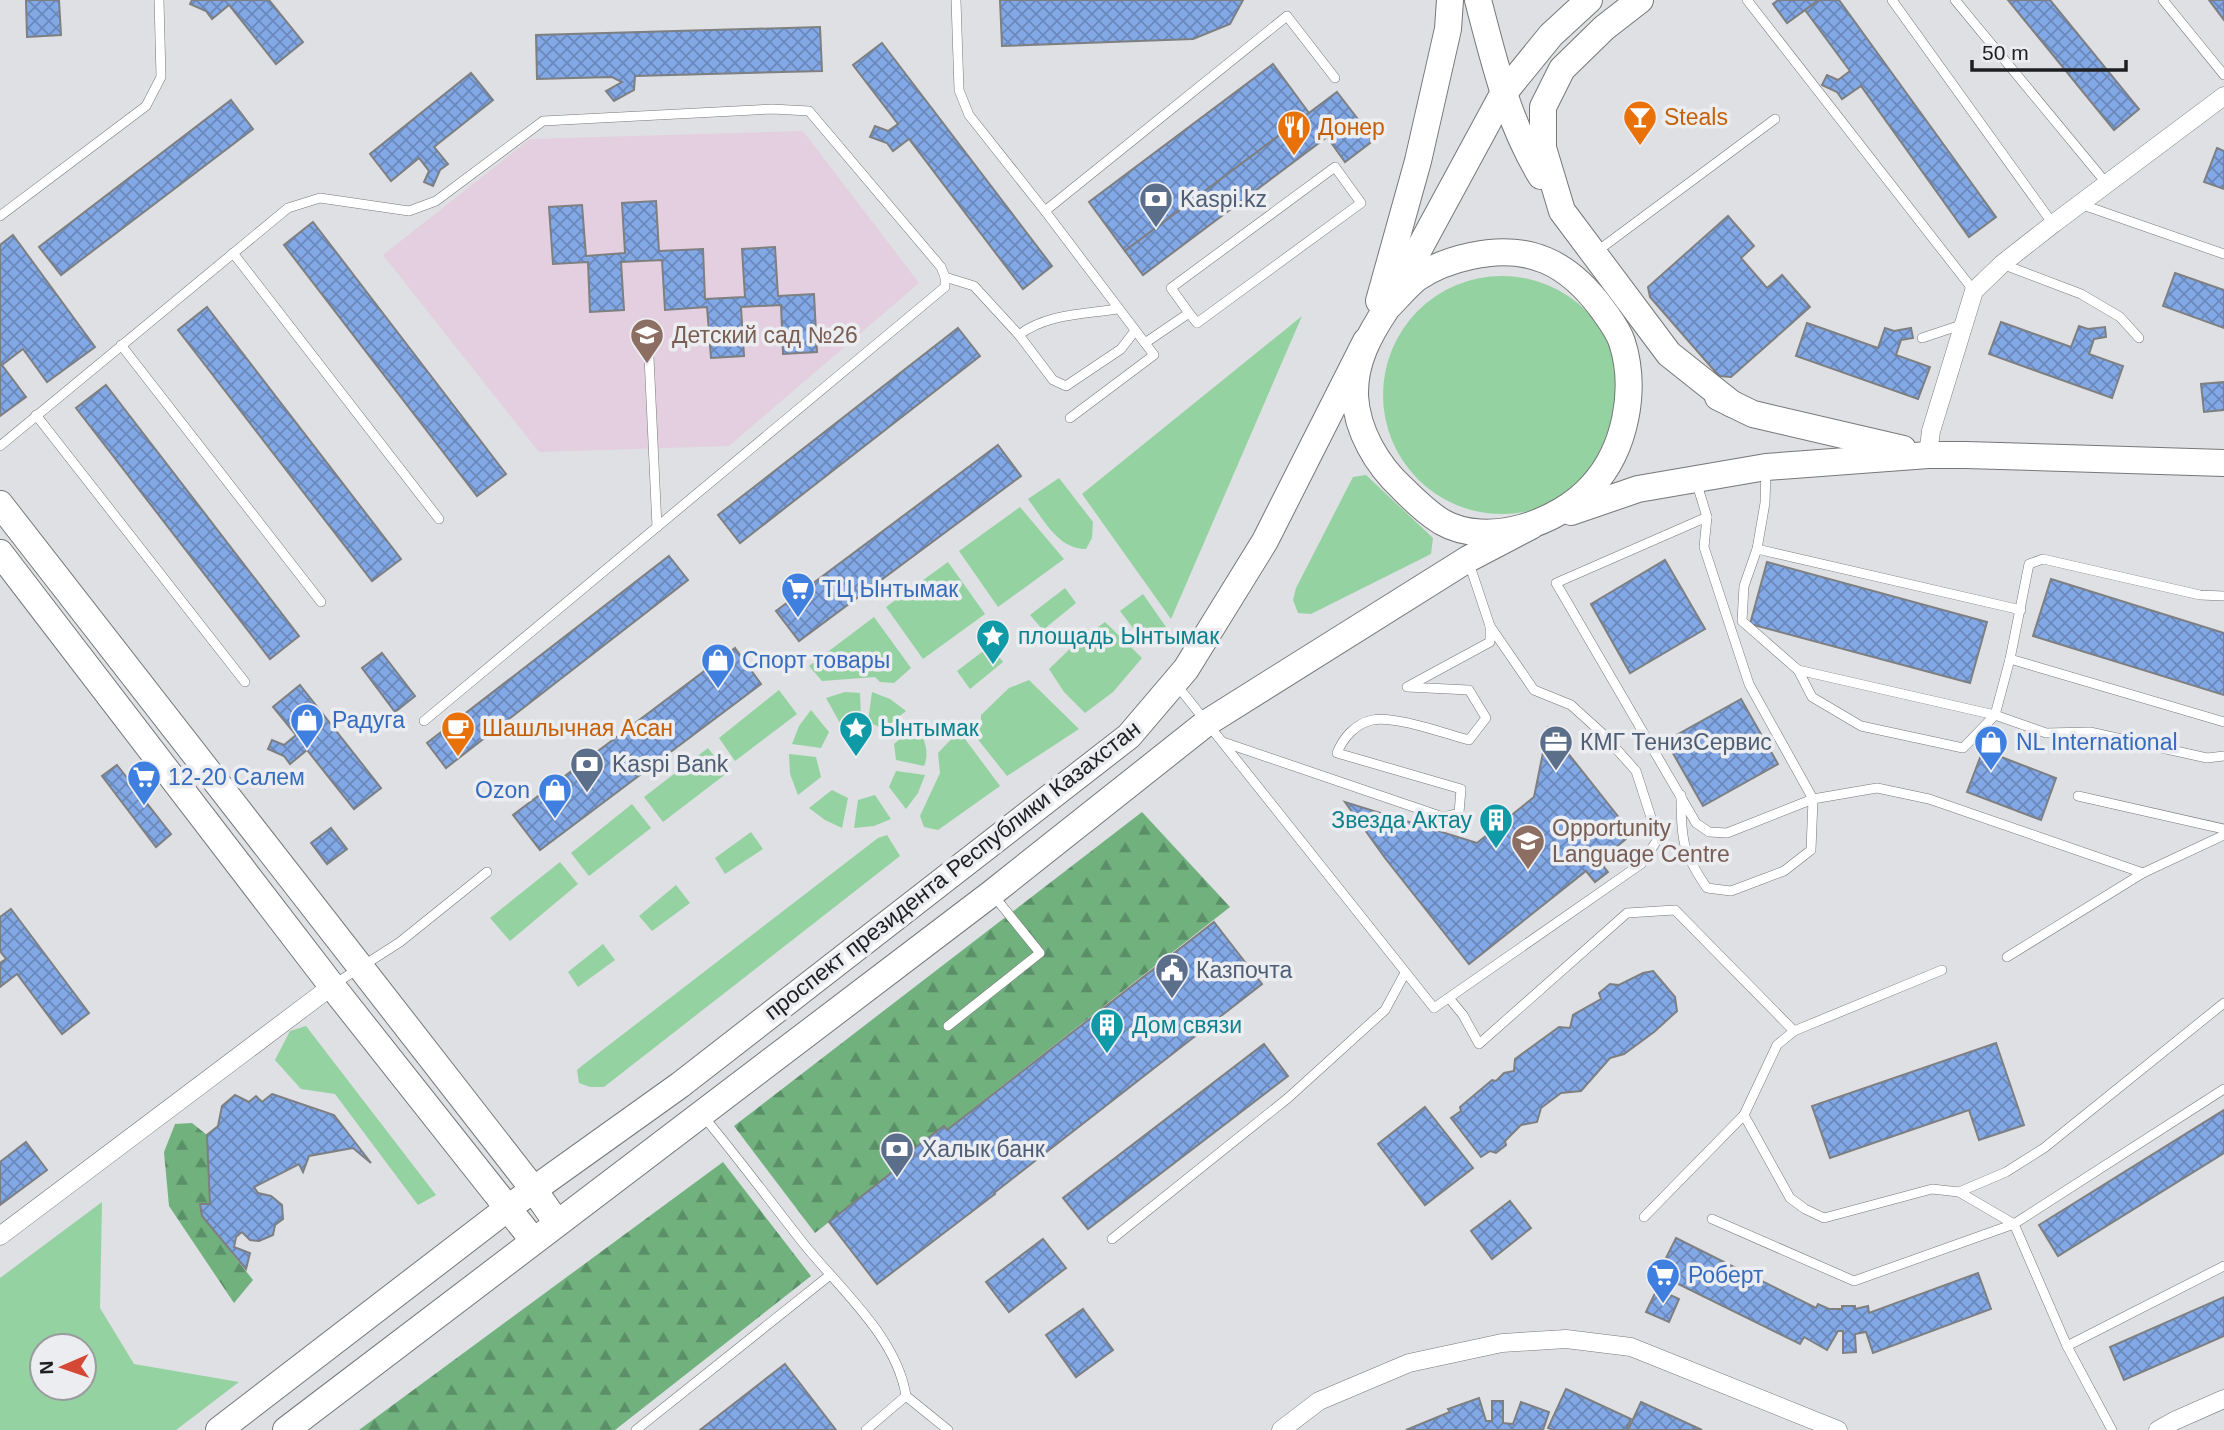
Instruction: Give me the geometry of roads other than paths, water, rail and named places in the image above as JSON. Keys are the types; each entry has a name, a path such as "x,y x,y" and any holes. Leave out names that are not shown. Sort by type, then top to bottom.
{"main road":[{"path":"1450,0 1448,29 1418,161 1357,371 1355,397 1361,425 1373,453 1390,477 1444,523 1469,530 1500,532 1537,524 1638,489 1766,467 1928,455 2223,465"},
{"path":"1478,0 1503,94 1529,157 1562,211 1669,354 1732,404"},
{"path":"1368,338 1387,308 1503,94 1551,35 1589,0"},
{"path":"286,1430 992,893 1213,733 1468,559 1537,524 1578,499 1593,486 1610,461 1621,433 1628,404 1628,373 1619,335 1562,211 1543,148 1543,107 1562,69 1604,28 1640,0"},
{"path":"1387,308 1418,278 1439,266 1489,252 1520,253 1555,264 1580,281 1619,335 1732,404 1753,414 1928,455"},
{"name":"проспект президента Республики Казахстан","path":"219,1430 508,1208 680,1085 1129,736 1186,669 1265,541 1368,338"},
{"path":"0,504 557,1223"},
{"path":"0,553 332,986 533,1240"},
{"path":"680,1085 701,1113"}],"street":[{"path":"1928,455 1930,431 1974,291 2002,264 2053,224 2222,103"},
{"path":"0,1236 332,986"},
{"path":"1281,1430 1319,1401 1409,1363 1502,1343 1566,1339 1631,1347 1838,1430"},
{"path":"2158,1430 2177,1425 2224,1399"}],"lane":[{"path":"0,216 146,106 161,77 159,0"},
{"path":"956,0 959,90 969,115 1154,355 1070,418"},
{"path":"1747,0 1974,291"},
{"path":"1892,0 2053,224"},
{"path":"1955,0 2107,184"},
{"path":"2163,0 2224,75"},
{"path":"1045,211 1287,16 1335,78"},
{"path":"0,446 288,208 320,198 409,211 436,201 543,121 772,109 809,111 941,267 945,287 424,721"},
{"path":"1594,253 1775,119"},
{"path":"1335,167 1361,203 1197,323 1189,313 1171,288 1335,167"},
{"path":"2080,204 2224,254"},
{"path":"233,253 439,519"},
{"path":"2002,264 2081,294 2120,317 2139,338"},
{"path":"945,277 974,286 1019,335 1053,380 1066,386 1121,349 1134,332"},
{"path":"1019,335 1031,325 1117,309"},
{"path":"1145,343 1189,313"},
{"path":"1922,338 1964,324"},
{"path":"648,336 657,527"},
{"path":"121,345 321,602"},
{"path":"36,415 245,682"},
{"path":"1766,467 1765,503 1757,549 1744,586 1742,621 1798,670 1812,696 1861,726 1963,748 1995,715 2010,659 2029,564 2043,559 2200,595 2224,596"},
{"path":"1681,793 1681,835 1690,863 1707,888 1731,891 1784,871 1811,850 1813,799 1749,684 1704,547 1707,517 1696,479"},
{"path":"1707,517 1556,583 1681,793 1696,823 1709,832 1727,833 1813,799 1877,788 1929,799 2143,873"},
{"path":"1757,549 2021,610"},
{"path":"1174,683 1434,1008 1641,864 1658,839 1636,771 1572,705 1534,690 1490,626 1468,559"},
{"path":"1213,733 1443,817 1459,813 1461,789 1337,753 1345,736 1370,720 1392,720 1469,740 1486,718 1469,690 1407,687 1490,642 1490,626"},
{"path":"2010,659 2224,722"},
{"path":"1798,670 1995,715 2046,733 2090,732 2207,758 2224,756"},
{"path":"2078,796 2224,829"},
{"path":"2007,957 2143,873 2224,835"},
{"path":"332,986 400,942 487,872"},
{"path":"948,1026 1040,953 992,893"},
{"path":"1449,998 1463,1015 1479,1044 1627,912 1675,910 1794,1031"},
{"path":"1644,1217 1744,1115 1777,1045 1794,1031 1942,970"},
{"path":"1112,1239 1288,1098 1366,1028 1385,1010 1405,973"},
{"path":"1959,1192 2006,1172 2044,1148 2224,1003"},
{"path":"1712,1219 1854,1281 2014,1224 2224,1089"},
{"path":"701,1113 884,1339 904,1380 906,1396 947,1430"},
{"path":"1744,1115 1790,1198 1824,1218 1932,1189 1959,1192 2014,1224 2067,1346 2112,1430"},
{"path":"2067,1346 2224,1266"},
{"path":"636,1430 830,1275"},
{"path":"866,1430 906,1396"}],"place":[{"name":"Steals","path":"1640,147"},
{"name":"Донер","path":"1294,157"},
{"name":"Kaspi.kz","path":"1156,229"},
{"name":"Детский сад №26","path":"647,365"},
{"name":"ТЦ Ынтымак","path":"798,619"},
{"name":"площадь Ынтымак","path":"993,666"},
{"name":"Спорт товары","path":"718,690"},
{"name":"Радуга","path":"307,750"},
{"name":"Шашлычная Асан","path":"458,758"},
{"name":"Ынтымак","path":"856,758"},
{"name":"КМГ ТенизСервис","path":"1556,772"},
{"name":"NL International","path":"1991,772"},
{"name":"Kaspi Bank","path":"587,794"},
{"name":"12-20 Салем","path":"144,807"},
{"name":"Ozon","path":"555,820"},
{"name":"Звезда Актау","path":"1496,850"},
{"name":"Opportunity Language Centre","path":"1528,871"},
{"name":"Казпочта","path":"1172,1000"},
{"name":"Дом связи","path":"1107,1055"},
{"name":"Халык банк","path":"897,1179"},
{"name":"Роберт","path":"1663,1305"}]}
